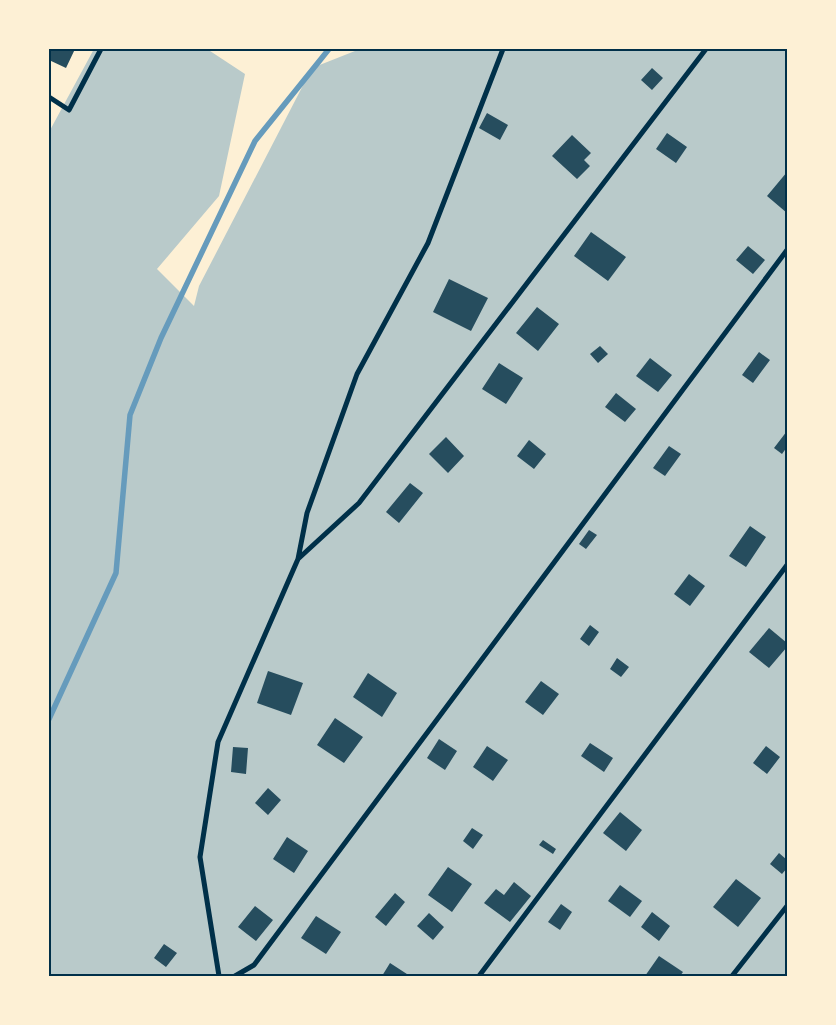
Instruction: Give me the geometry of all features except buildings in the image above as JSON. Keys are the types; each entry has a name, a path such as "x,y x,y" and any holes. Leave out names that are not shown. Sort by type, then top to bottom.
{"street":[{"path":"49,97 69,110 101,49"},
{"path":"219,976 200,857 218,742 298,559 307,513 357,374 428,243 502,49"},
{"path":"298,559 359,503 706,49"},
{"path":"235,976 254,965 787,250"},
{"path":"479,976 787,565"},
{"path":"732,976 787,906"}],"shaded area":[{"path":"94,49 207,49 245,74 219,196 157,269 194,306 199,286 312,68 360,49 787,49 787,976 49,976 49,132"}],"waterway":[{"path":"49,719 116,573 130,415 161,338 255,141 329,49"}]}
